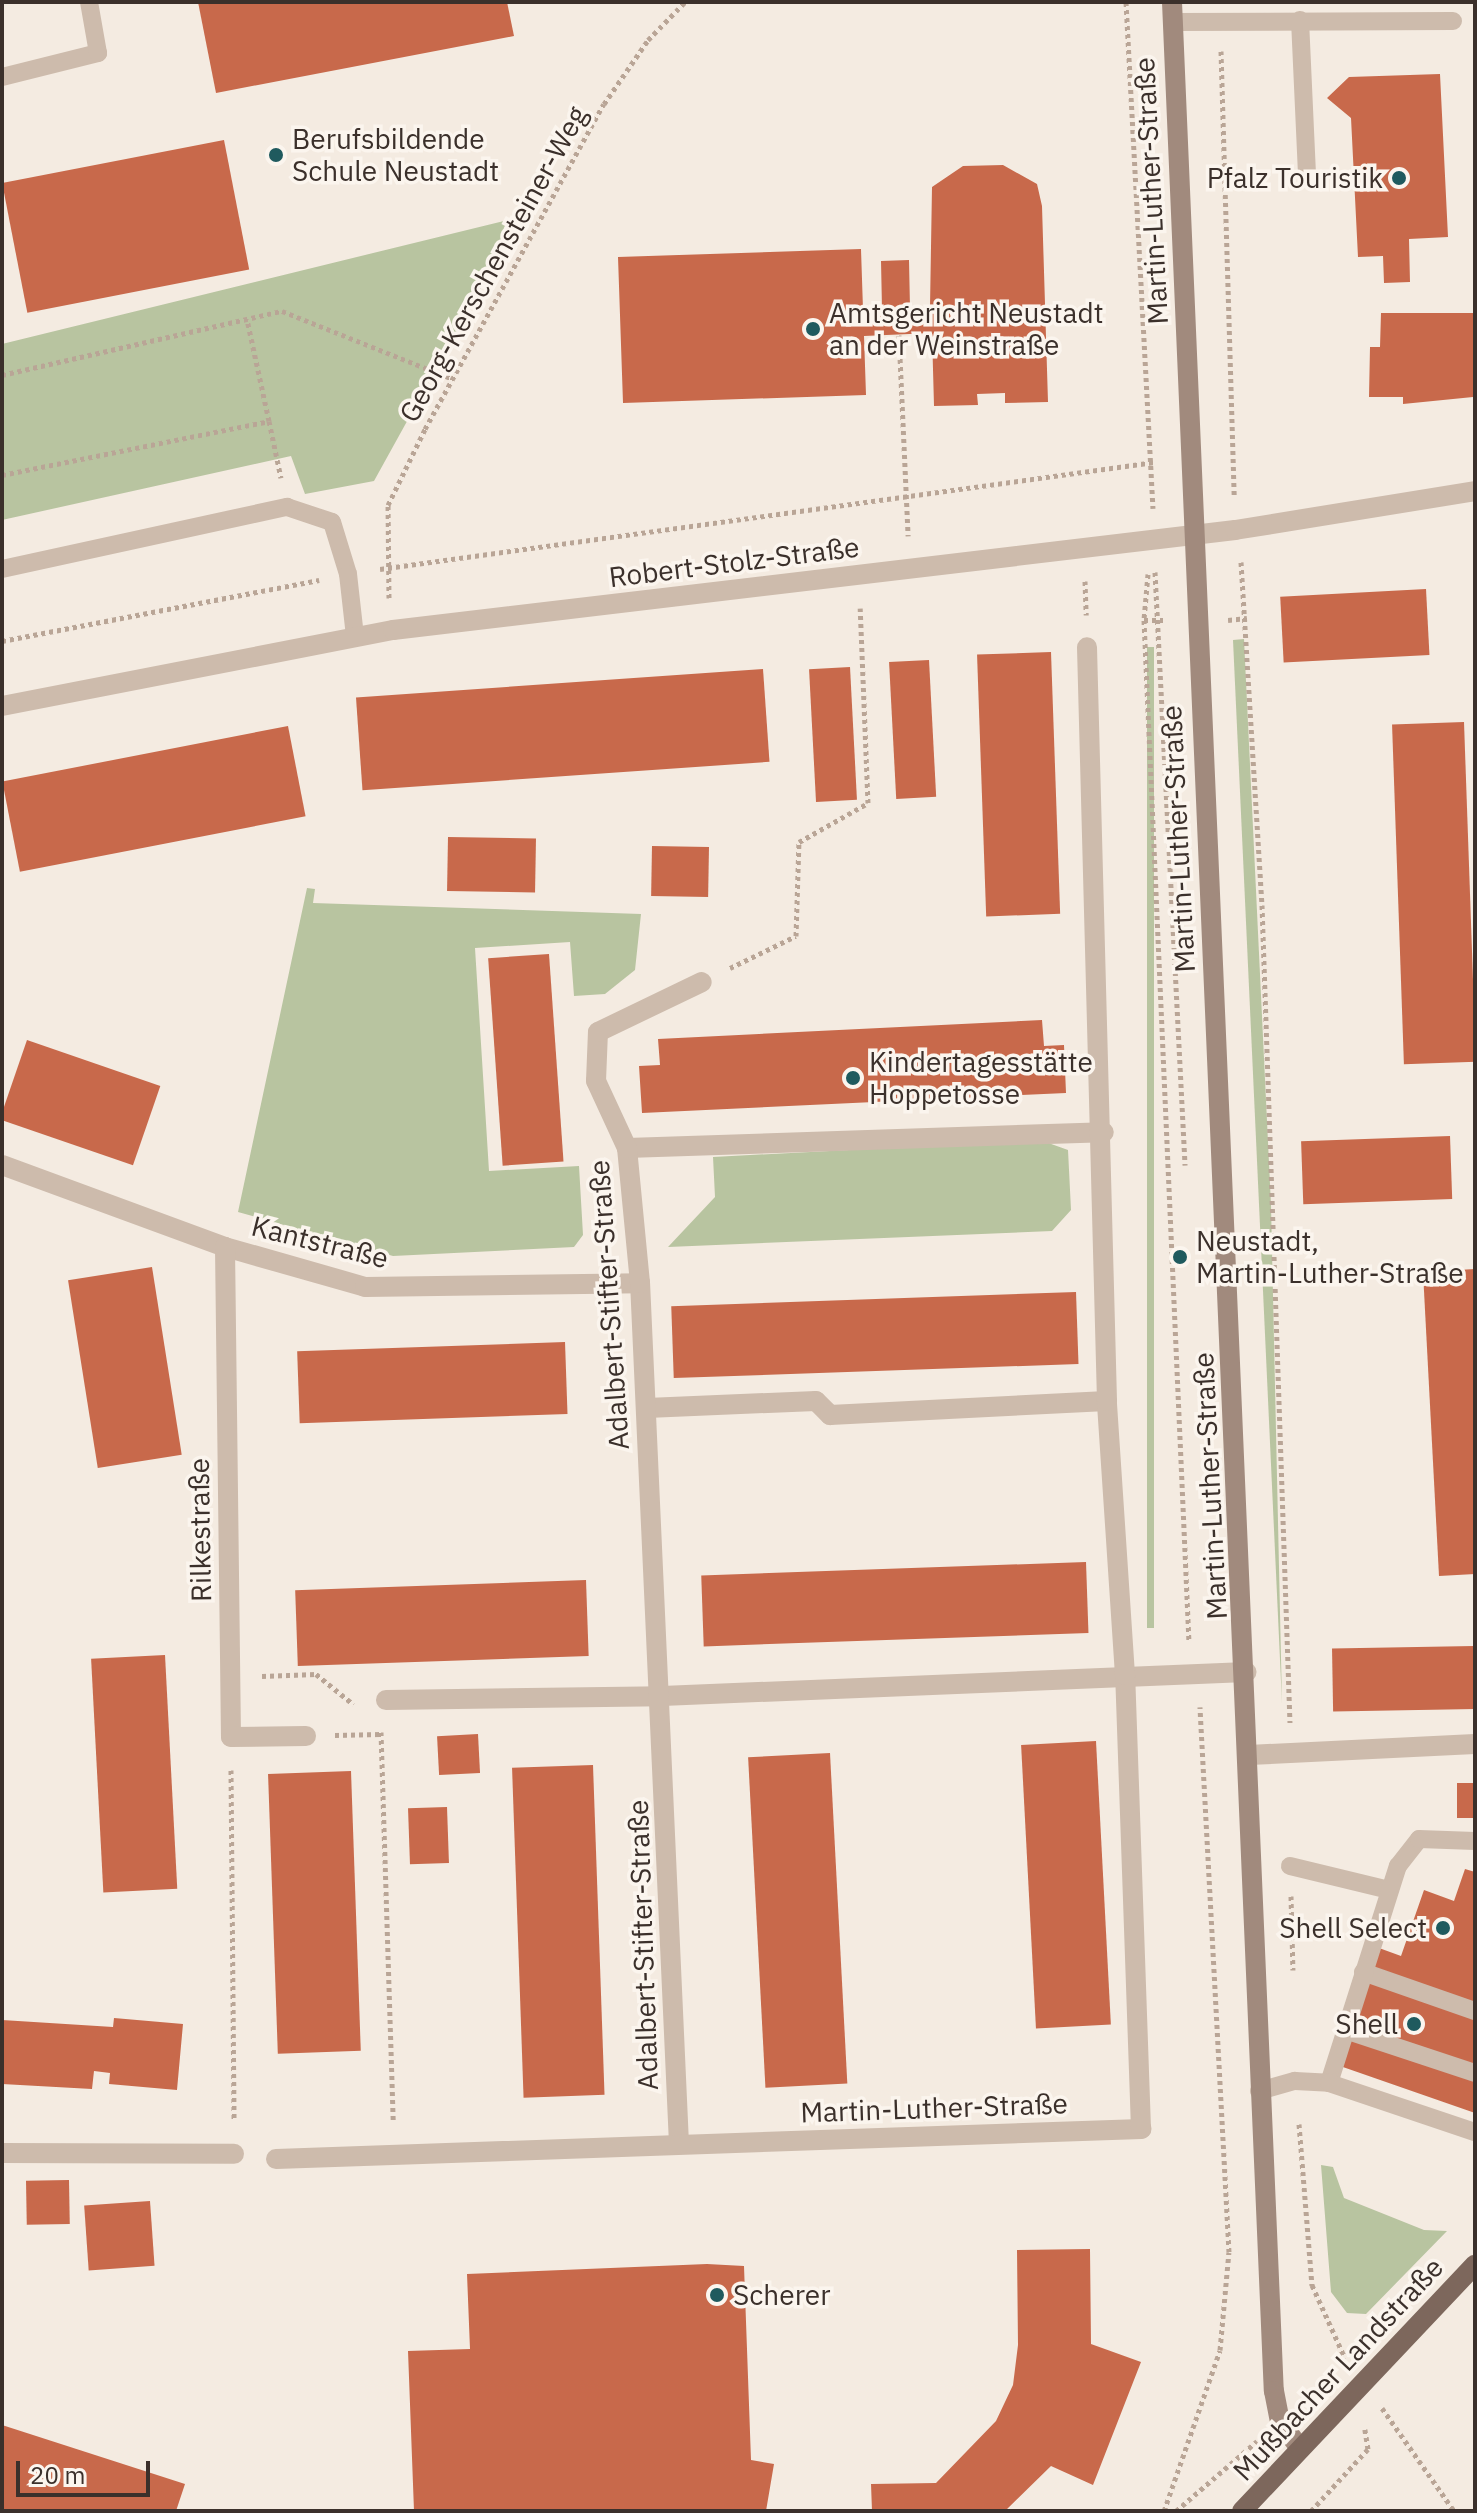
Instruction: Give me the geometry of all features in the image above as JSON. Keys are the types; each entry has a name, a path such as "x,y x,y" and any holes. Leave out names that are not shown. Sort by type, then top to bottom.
{"main road":[{"name":"Mußbacher Landstraße","path":"1242,2511 1475,2265"}],"street":[{"name":"Martin-Luther-Straße","path":"1172,12 1247,1672 1259,2091 1274,2391 1280,2421 1300,2449"},
{"name":"Robert-Stolz-Straße","path":"2,706 355,636 1235,530 1475,491"},
{"name":"Martin-Luther-Straße","path":"276,2159 1141,2129 1125,1675 1107,1401 1104,1132 1087,647"},
{"name":"Adalbert-Stifter-Straße","path":"679,2144 662,1696 640,1283 627,1148 596,1081 598,1032 702,982"},
{"path":"627,1148 1104,1132"},
{"name":"Kantstraße","path":"2,1165 225,1247 365,1287 640,1283"},
{"name":"Rilkestraße","path":"225,1247 231,1737"},
{"path":"647,1408 816,1401 830,1415 1107,1401"},
{"path":"383,1705 1247,1672"},
{"path":"231,1737 306,1736"},
{"path":"1249,1755 1475,1744"},
{"path":"2,2153 234,2154"}],"lane":[{"path":"2,77 98,53 89,2"},
{"path":"1172,12 1220,22 1453,21"},
{"path":"1300,20 1307,172"},
{"path":"2,569 287,507 332,522 348,574 355,636"},
{"path":"1329,2083 1389,1890 1419,1839 1475,1841"},
{"path":"1290,1866 1389,1890"},
{"path":"1363,1972 1475,2011"},
{"path":"1345,2030 1475,2073"},
{"path":"1259,2091 1295,2081 1329,2083 1475,2132"}],"path":[{"name":"Georg-Kerschensteiner-Weg","path":"385,568 388,505 453,379 604,104 648,40 685,2"},
{"path":"1126,2 1152,463 1151,538 1144,635 1187,1635 1198,1673 1229,2252 1220,2350 1164,2511"},
{"path":"1220,22 1235,530 1247,618 1280,1350 1292,1719 1280,1755"},
{"path":"2,375 282,311 453,379"},
{"path":"247,319 287,507"},
{"path":"899,335 909,569"},
{"path":"2,475 269,421"},
{"path":"2,641 385,568 1152,463"},
{"path":"1151,538 1185,1168"},
{"path":"1084,548 1087,647"},
{"path":"702,982 796,936 799,842 868,803 859,575"},
{"path":"229,1677 316,1674 361,1711 383,1705 381,1734 394,2155"},
{"path":"353,1735 381,1734"},
{"path":"231,1737 234,2154"},
{"path":"1311,2511 1368,2449 1359,2384"},
{"path":"1359,2384 1388,2414 1454,2511"}],"green space":[{"path":"520,217 374,481 305,494 291,456 2,520 2,344"},
{"path":"1244,639 1271,1205 1282,1703 1233,640"},
{"path":"1147,647 1154,647 1154,1628 1147,1628"},
{"path":"307,888 315,889 313,903 641,914 635,970 605,994 574,996 570,942 475,948 489,1171 579,1166 583,1235 574,1247 393,1256 238,1212"},
{"path":"1040,1140 1068,1150 1071,1210 1052,1231 668,1247 715,1197 713,1157"},
{"path":"1321,2165 1333,2167 1344,2198 1424,2230 1447,2231 1366,2314 1347,2313 1331,2292"}],"building":[{"path":"198,2 507,2 514,36 216,93"},
{"name":"Pfalz Touristik","path":"1440,74 1448,237 1409,239 1410,282 1384,283 1383,256 1358,257 1351,118 1327,98 1349,77"},
{"path":"224,140 249,270 27,313 2,183"},
{"path":"1003,165 1037,184 1042,206 1048,402 1005,403 1005,393 977,394 978,405 934,406 932,333 864,336 866,395 623,403 618,257 861,249 863,309 882,309 881,261 909,260 910,308 930,307 932,187 963,166"},
{"path":"1381,313 1473,313 1473,397 1403,404 1403,397 1369,397 1370,347 1380,347"},
{"path":"1426,589 1429,655 1284,663 1280,597"},
{"path":"1051,652 1060,914 986,916 977,655"},
{"path":"929,660 936,797 896,799 889,662"},
{"path":"850,667 857,800 816,802 809,669"},
{"path":"763,669 769,762 362,790 356,697"},
{"path":"1464,722 1475,1062 1404,1064 1392,725"},
{"path":"288,726 306,816 20,872 2,782"},
{"path":"448,837 536,839 535,893 447,891"},
{"path":"652,846 709,847 708,897 651,896"},
{"path":"549,954 564,1161 503,1166 488,958"},
{"name":"Kindertagesstätte Hoppetosse","path":"1042,1020 1044,1046 1064,1045 1066,1093 642,1113 639,1066 660,1065 658,1039"},
{"path":"27,1040 160,1086 133,1165 2,1120"},
{"path":"1450,1136 1452,1199 1303,1204 1301,1141"},
{"path":"152,1267 182,1455 98,1468 68,1280"},
{"path":"1475,1269 1475,1574 1439,1576 1423,1272"},
{"path":"1076,1292 1079,1364 674,1378 671,1306"},
{"path":"565,1342 568,1414 300,1423 297,1351"},
{"path":"1086,1562 1088,1633 704,1646 701,1575"},
{"path":"586,1580 589,1656 298,1666 295,1590"},
{"path":"1474,1646 1475,1709 1333,1711 1332,1648"},
{"path":"165,1655 177,1889 103,1893 91,1659"},
{"path":"478,1734 480,1773 439,1775 437,1736"},
{"path":"1096,1741 1111,2025 1036,2029 1021,1745"},
{"path":"830,1753 847,2084 765,2088 748,1757"},
{"path":"593,1765 605,2095 524,2098 512,1768"},
{"path":"351,1771 361,2051 278,2054 268,1774"},
{"path":"1457,1783 1475,1783 1475,1818 1457,1818"},
{"path":"447,1807 449,1863 410,1864 408,1808"},
{"name":"Shell","path":"1465,1869 1475,1872 1475,2113 1340,2066 1379,1948 1401,1956 1424,1890 1454,1901"},
{"path":"114,2018 183,2024 177,2090 109,2084 110,2073 94,2071 92,2089 2,2084 2,2020 113,2027"},
{"path":"69,2180 70,2224 27,2225 26,2181"},
{"path":"150,2201 155,2266 89,2270 84,2206"},
{"path":"1090,2249 1091,2344 1141,2362 1093,2485 1051,2466 1005,2511 872,2511 871,2484 936,2483 996,2421 1013,2385 1018,2345 1017,2250"},
{"path":"707,2264 744,2266 751,2460 774,2464 766,2511 414,2511 408,2351 470,2349 467,2274"},
{"path":"2,2425 185,2484 176,2511 2,2511"}],"place":[{"name":"Berufsbildende Schule Neustadt","path":"276,155"},
{"name":"Pfalz Touristik","path":"1399,178"},
{"name":"Amtsgericht Neustadt an der Weinstraße","path":"813,329"},
{"name":"Kindertagesstätte Hoppetosse","path":"853,1078"},
{"name":"Neustadt, Martin-Luther-Straße","path":"1180,1257"},
{"name":"Shell Select","path":"1443,1928"},
{"name":"Shell","path":"1414,2024"},
{"name":"Scherer","path":"717,2295"}]}
